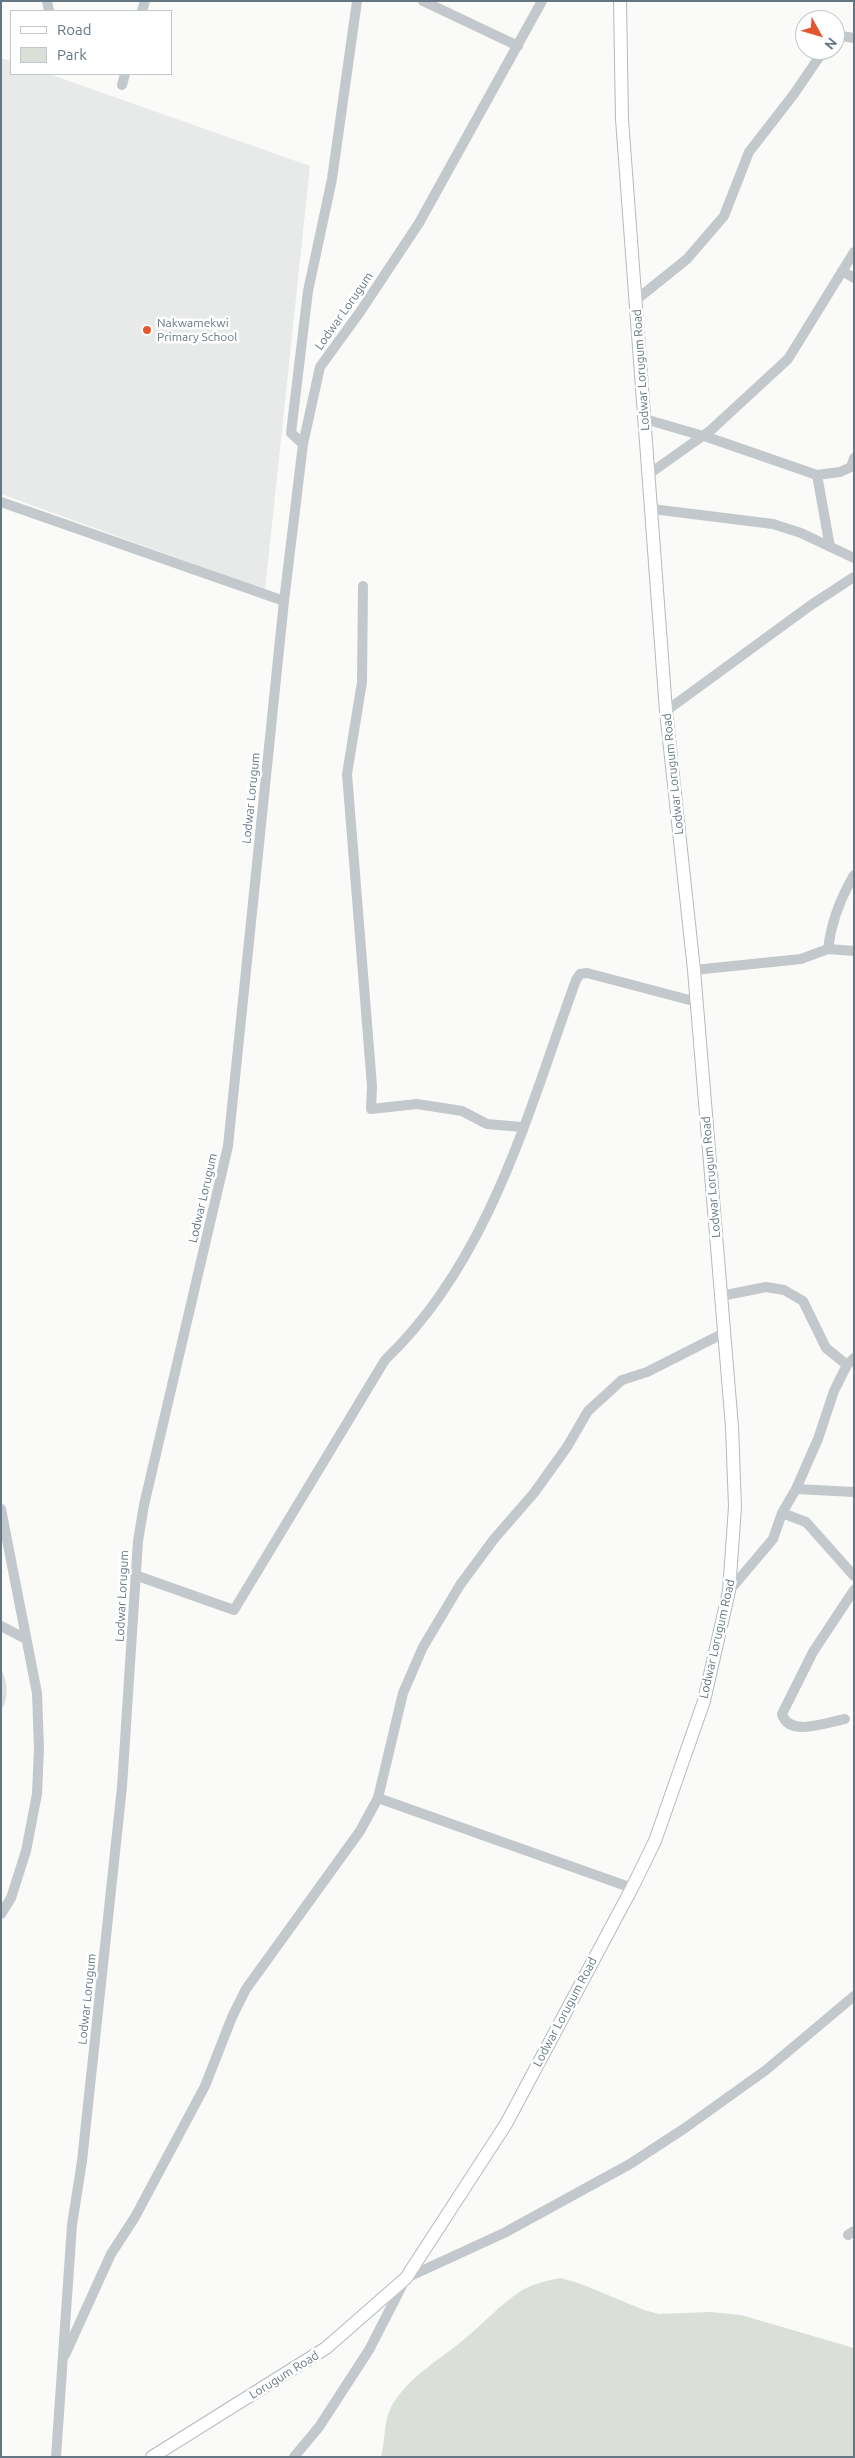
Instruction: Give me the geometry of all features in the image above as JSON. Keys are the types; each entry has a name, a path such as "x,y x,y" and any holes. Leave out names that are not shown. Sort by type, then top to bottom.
{"main road":[{"name":"Lodwar Lorugum Road","path":"406,2278 506,2124 632,1888 654,1841 701,1710 717,1651 729,1591 735,1507 732,1427 697,1002 666,711 622,119 620,1"},
{"name":"Lorugum Road","path":"152,2457 326,2348 406,2278"}],"street":[{"path":"303,444 291,433 306,310 332,179 357,1"},
{"path":"423,1 518,46"},
{"name":"Lodwar Lorugum","path":"56,2457 72,2225 83,2152 122,1786 135,1575 144,1506 228,1146 284,601 303,444 320,367 360,312 419,223 542,1"},
{"path":"636,300 687,259 724,216 749,152 794,94 817,60"},
{"path":"122,85 124,75"},
{"path":"649,474 703,436 788,359 854,252"},
{"path":"842,271 854,278"},
{"path":"645,419 817,474 840,472 851,467 854,458"},
{"path":"817,474 830,547"},
{"path":"1,502 284,601"},
{"path":"652,509 773,524 801,534 854,558"},
{"path":"666,711 810,606 854,577"},
{"path":"363,586 362,682 347,774 372,1086 371,1109 417,1104 462,1111 487,1124 522,1127"},
{"path":"828,949 830,935 846,888 854,875"},
{"path":"694,970 800,958 828,949 854,951"},
{"path":"135,1575 234,1610 386,1360 406,1341 446,1290 500,1187 574,985 580,974 587,973 697,1002"},
{"path":"721,1296 766,1287 784,1290 803,1301 826,1348 850,1361 831,1397 818,1439 796,1489 782,1513 773,1539 729,1591"},
{"path":"62,2361 111,2254 135,2217 204,2086 232,2017 246,1989 351,1844 378,1798 402,1693 424,1647 460,1585 494,1539 534,1493 567,1447 588,1411 622,1380 648,1372 724,1333"},
{"path":"796,1489 854,1492"},
{"path":"1,1509 37,1693 39,1732 37,1794 26,1851 11,1898 1,1914"},
{"path":"782,1513 806,1522 854,1576"},
{"path":"845,1719 797,1727 784,1720 782,1714 813,1652 854,1590"},
{"path":"1,1626 26,1639"},
{"path":"378,1798 632,1888"},
{"path":"294,2457 319,2427 370,2350 406,2278 504,2233 630,2164 685,2128 766,2070 854,1996"}],"shaded area":[{"name":"Nakwamekwi Primary School","path":"1,58 10,61 10,75 52,75 310,166 265,590 1,494"}],"green space":[{"path":"1,1669 7,1690 4,1706 1,1711"},
{"path":"561,2278 659,2314 710,2312 741,2315 854,2348 854,2457 381,2457 390,2408 410,2383 514,2296 535,2284"}],"place":[{"name":"Nakwamekwi Primary School","path":"147,330"}]}
